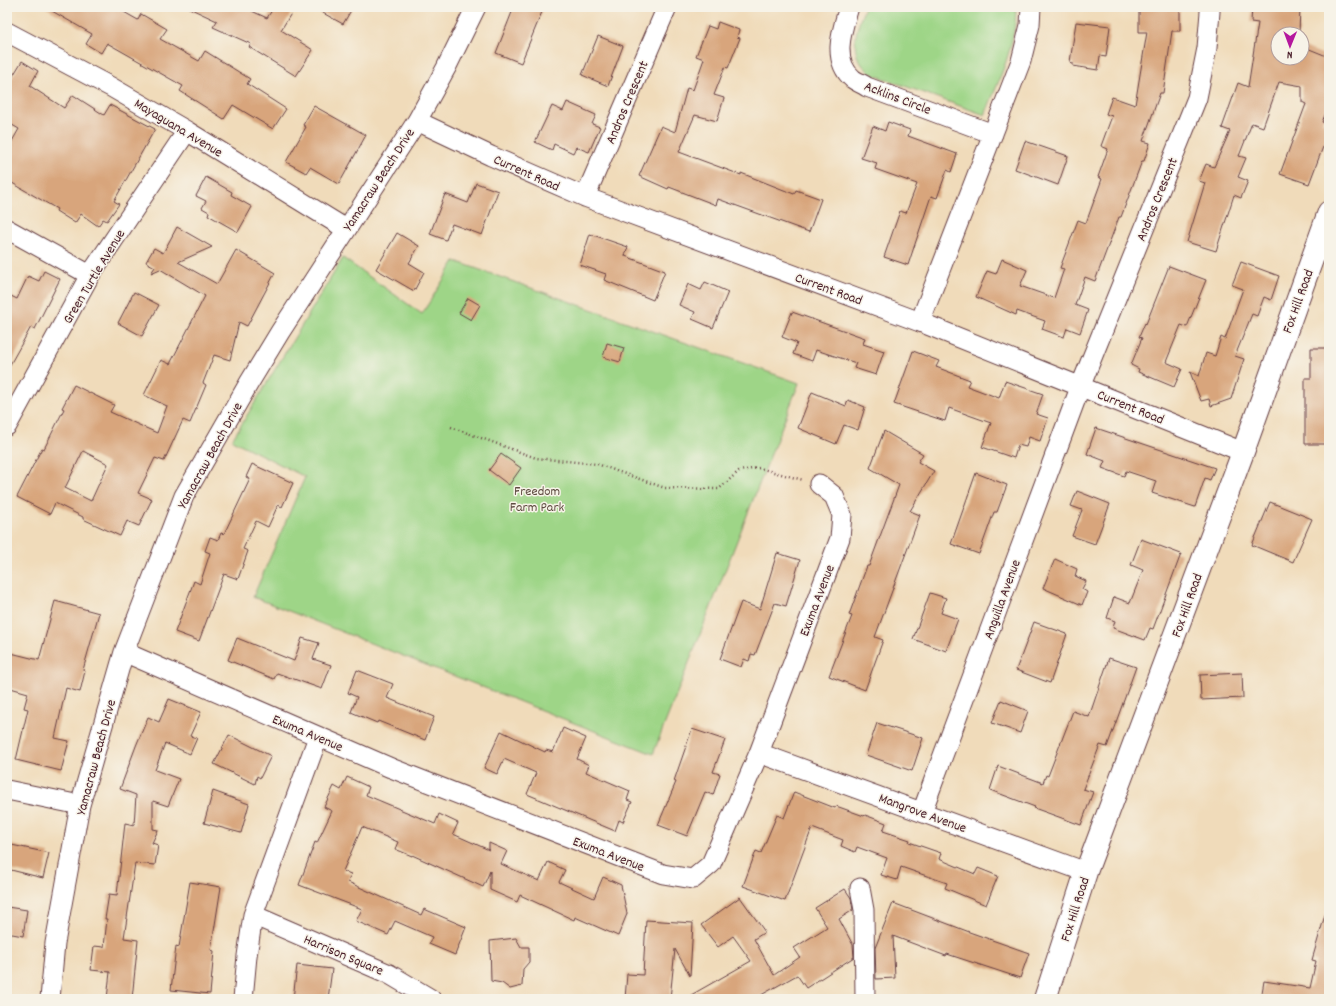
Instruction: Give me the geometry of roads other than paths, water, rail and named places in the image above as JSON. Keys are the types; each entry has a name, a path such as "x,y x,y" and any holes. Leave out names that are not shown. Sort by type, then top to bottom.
{"main road":[{"name":"Fox Hill Road","path":"1045,999 1086,872 1327,223"}],"street":[{"name":"Yamacraw Beach Drive","path":"50,999 55,943 80,805 124,652 184,496 252,377 417,121 446,68 476,7"},
{"name":"Andros Crescent","path":"585,198 667,7"},
{"name":"Acklins Circle","path":"849,7 839,46 845,69 853,78 867,87 993,134"},
{"path":"920,322 1022,61 1028,36 1030,7"},
{"name":"Andros Crescent","path":"1081,386 1197,98 1207,48 1210,7"},
{"name":"Mayaguana Avenue","path":"7,32 111,87 187,131 346,229"},
{"name":"Current Road","path":"417,121 585,198 920,322 1243,452"},
{"name":"Green Turtle Avenue","path":"7,426 90,275 187,131"},
{"path":"7,228 90,275"},
{"name":"Anguilla Avenue","path":"922,812 1081,386"},
{"name":"Exuma Avenue","path":"124,652 391,768 663,874 693,879 711,864 759,753 840,538 842,515 834,496 819,484"},
{"path":"244,999 247,956 253,915 318,737"},
{"name":"Mangrove Avenue","path":"759,753 1086,872"},
{"path":"7,790 80,805"},
{"path":"860,888 864,910 865,999"},
{"name":"Harrison Square","path":"253,915 389,974 431,999"}],"park label":[{"name":"Freedom Farm Park","path":"537,498"}]}
